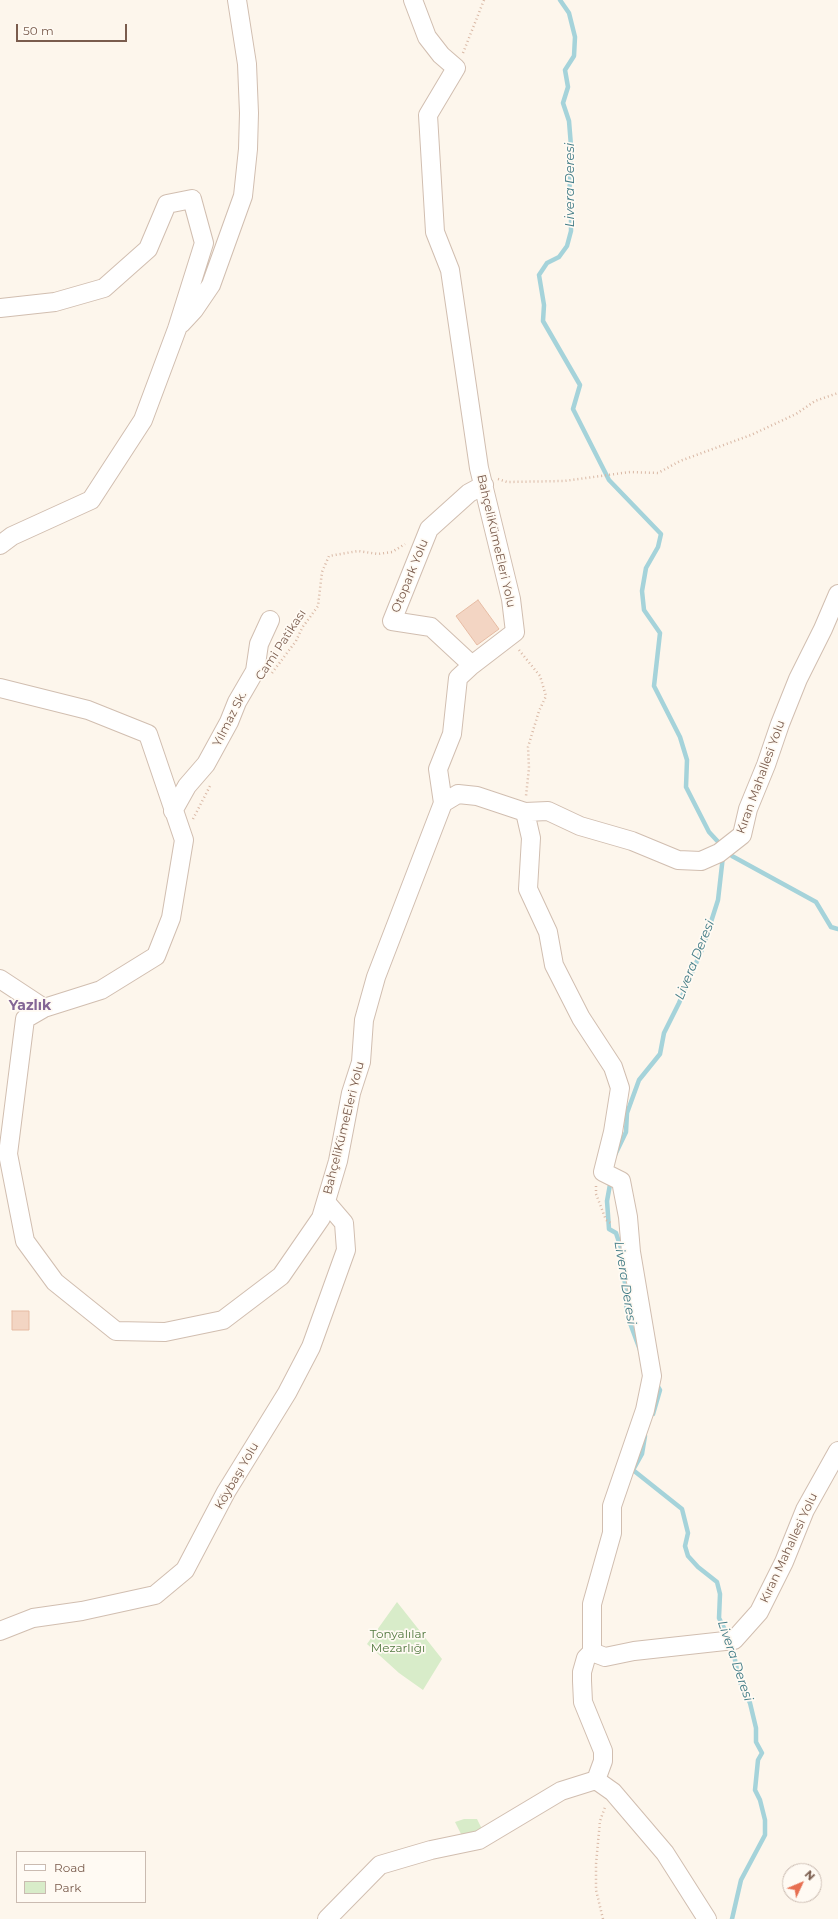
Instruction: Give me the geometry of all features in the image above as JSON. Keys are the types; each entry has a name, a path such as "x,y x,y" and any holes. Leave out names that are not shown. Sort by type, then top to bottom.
{"street":[{"path":"177,329 194,310 211,284 243,196 248,149 248,78 237,0"},
{"name":"BahçeliKümeEleri Yolu","path":"0,688 88,710 148,734 184,840 171,918 156,956 100,990 44,1008 25,1019 4,1156 25,1240 55,1282 116,1331 165,1332 223,1320 281,1276 321,1218 338,1161 351,1094 361,1062 364,1020 376,978 443,803 438,769 452,734 458,678 472,665 515,632 511,599 489,481 472,426 450,270 435,232 428,115 456,68 441,55 426,36 413,0"},
{"path":"0,308 55,302 104,288 148,249 167,204 192,199 204,242 177,329 143,420 91,500 12,536 0,545"},
{"name":"Otopark Yolu","path":"472,665 431,627 392,621 429,529 469,492 489,481"},
{"name":"Kıran Mahallesi Yolu","path":"443,803 458,794 477,796 525,812 548,811 580,826 632,840 678,860 701,861 720,853 742,835 748,809 766,765 780,724 798,680 838,594"},
{"name":"Yılmaz Sk.","path":"173,811 186,786 206,764 229,722 237,702 254,671 259,644 270,620"},
{"path":"525,812 531,838 528,889 548,932 554,966 582,1018 613,1066 620,1088 613,1132 603,1172 621,1181 628,1217 632,1260 652,1376 644,1410 612,1506 612,1533 592,1604 592,1652 586,1658 582,1672 583,1702 603,1751 603,1761 596,1780"},
{"path":"0,979 44,1008"},
{"name":"Köybaşı Yolu","path":"0,1631 33,1618 82,1611 155,1595 186,1570 226,1492 287,1393 311,1347 346,1250 344,1223 326,1202"},
{"name":"Kıran Mahallesi Yolu","path":"592,1652 604,1657 634,1651 734,1640 759,1612 784,1562 805,1510 837,1455"},
{"path":"327,1919 341,1907 380,1865 431,1850 479,1840 561,1791 596,1780"},
{"path":"596,1780 613,1792 665,1853 707,1919"}],"path":[{"path":"464,49 484,0"},
{"path":"489,481 564,481 630,472 658,473 680,462 751,435 796,414 816,401 838,393"},
{"name":"Cami Patikası","path":"270,677 296,641 302,628 318,606 322,572 329,556 358,551 378,554 392,552 407,543"},
{"path":"180,829 195,818 212,781"},
{"path":"604,1919 596,1890 596,1864 600,1821 606,1806"}],"green space":[{"name":"Tonyalılar Mezarlığı","path":"397,1602 442,1659 423,1690 399,1673 367,1644"},
{"path":"464,1819 477,1819 484,1833 463,1838 455,1822"}],"building":[{"path":"478,600 499,629 477,645 456,616"},
{"path":"12,1311 29,1311 29,1330 12,1330"}],"waterway":[{"name":"Livera Deresi","path":"560,0 569,13 575,37 574,56 565,70 568,87 563,103 569,121 571,146 568,197 571,215 571,231 567,246 559,257 547,263 539,275 544,305 543,321 580,385 573,409 609,480 661,534 658,547 646,568 642,591 644,610 660,633 654,686 680,737 687,760 686,787 709,832 722,846"},
{"name":"Livera Deresi","path":"727,851 732,856 816,902 831,927 838,929"},
{"name":"Livera Deresi","path":"615,1155 626,1132 627,1113 639,1080 660,1054 664,1033 679,1003 703,947 718,900 723,856"},
{"name":"Livera Deresi","path":"611,1179 607,1201 609,1229 616,1233 621,1248 626,1293 625,1300 630,1323 640,1350"},
{"name":"Livera Deresi","path":"653,1414 660,1390 656,1383"},
{"name":"Livera Deresi","path":"645,1436 642,1454 633,1470 682,1509 688,1533 685,1546 688,1556 698,1567 717,1582 720,1594 719,1618 728,1636"},
{"name":"Livera Deresi","path":"732,1645 739,1680 750,1703 756,1728 756,1742 762,1753 758,1760 755,1790 760,1800 765,1820 765,1835 741,1880 732,1919"}],"district":[{"name":"Yazlık","path":"30,1006"}]}
